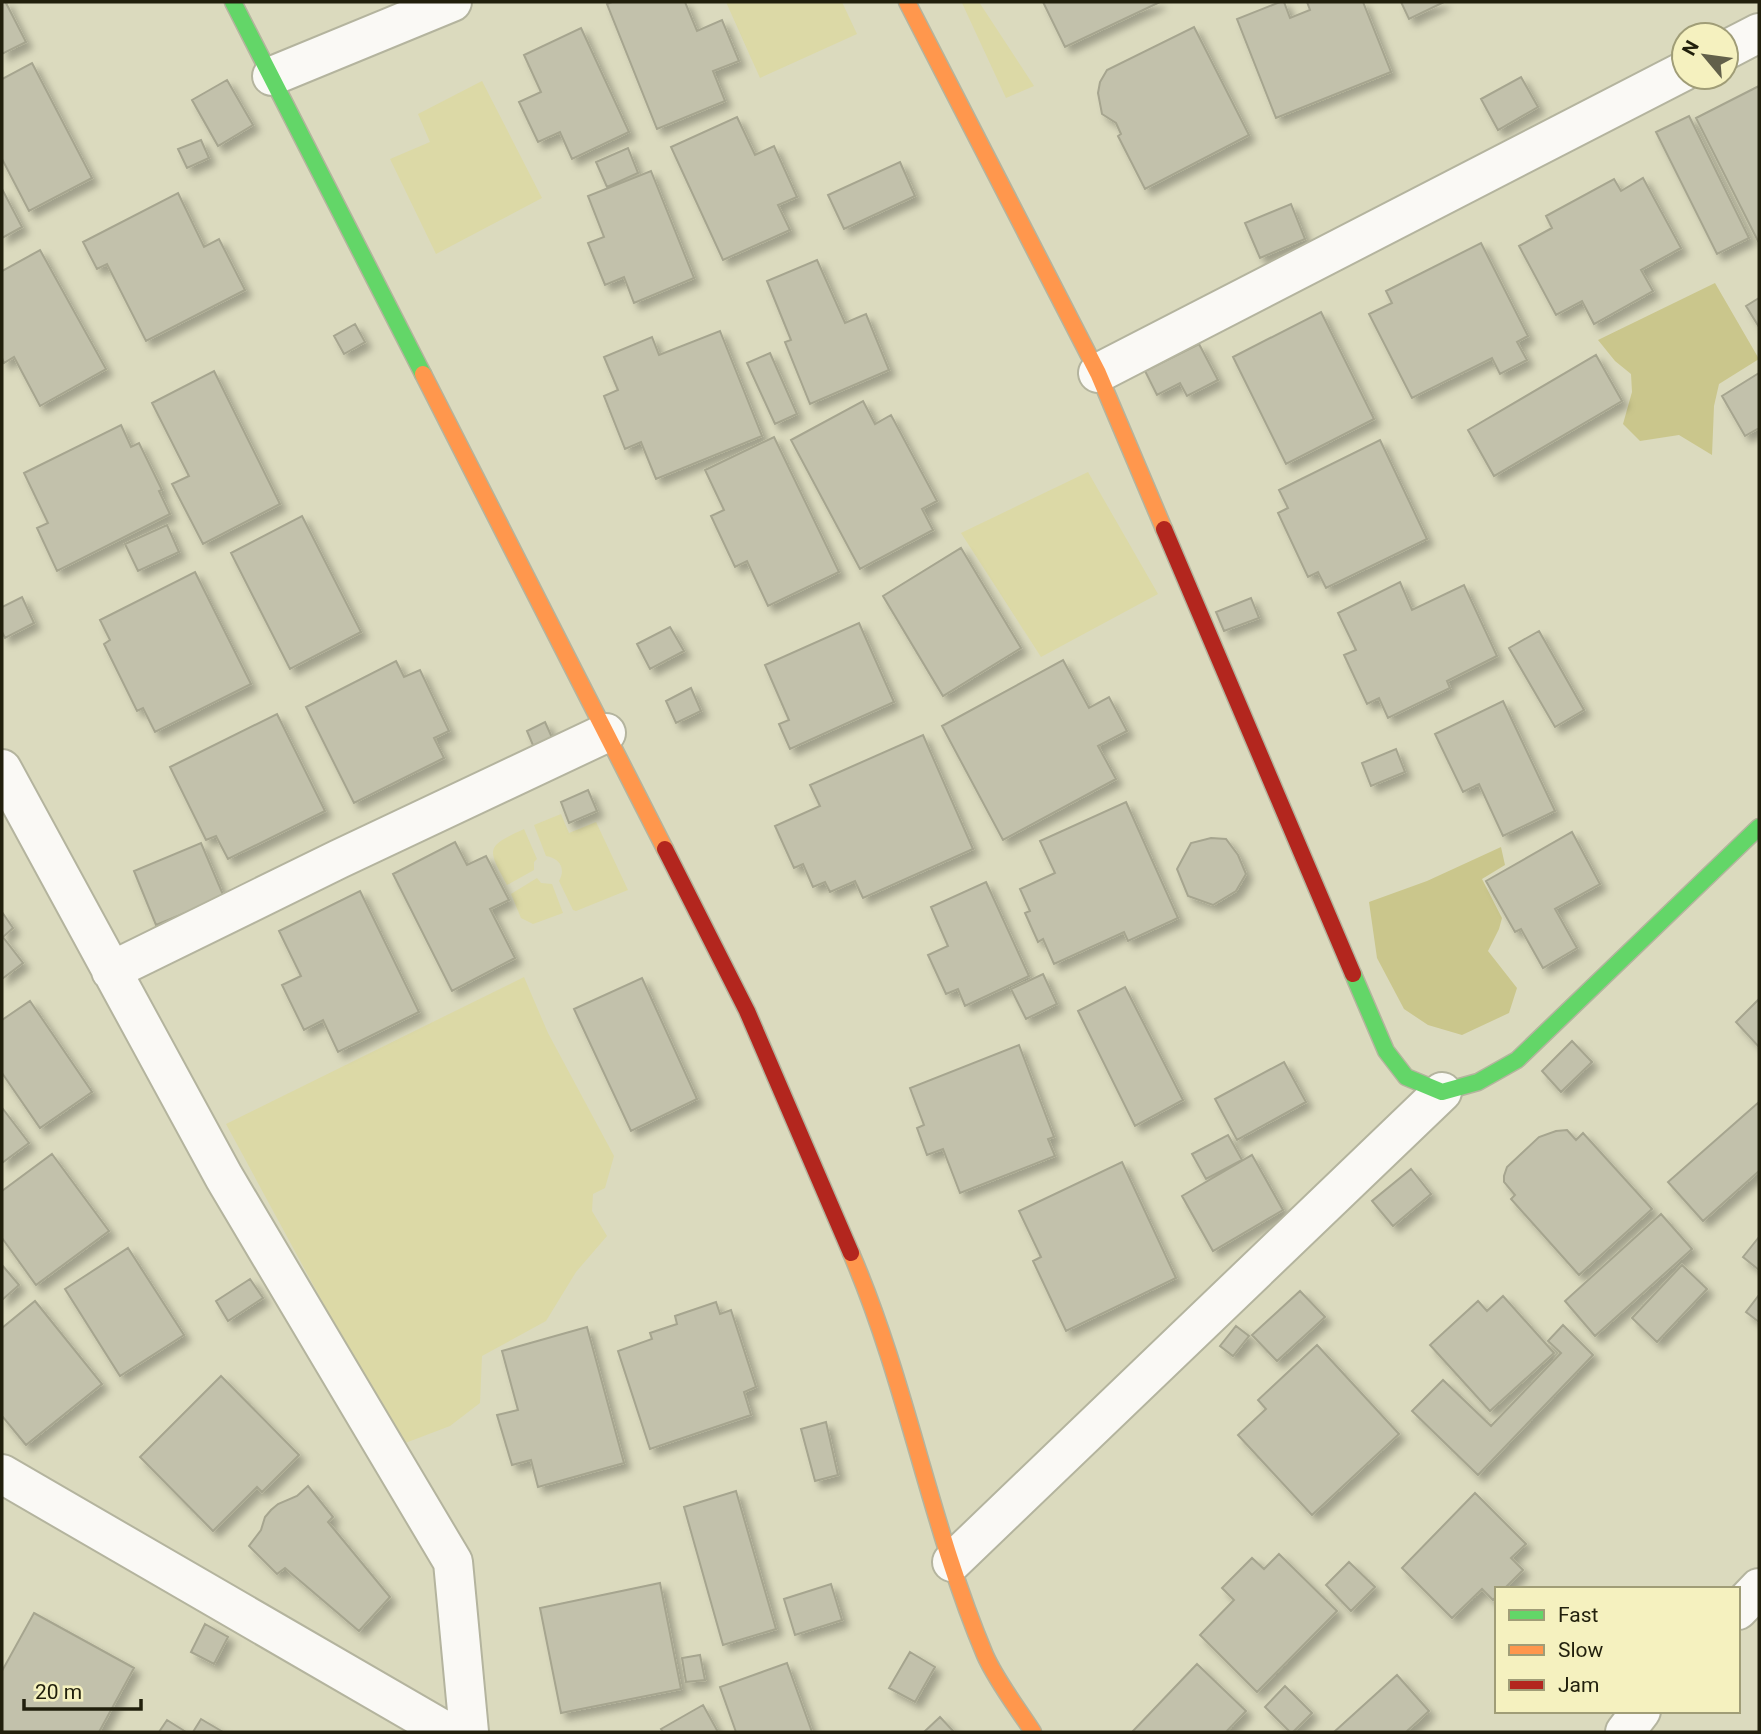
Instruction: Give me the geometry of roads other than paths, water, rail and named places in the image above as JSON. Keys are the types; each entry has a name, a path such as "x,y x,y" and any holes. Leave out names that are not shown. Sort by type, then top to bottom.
{"street":[{"path":"233,2 747,1011 874,1306 952,1562 986,1657 1034,1732"},
{"path":"272,76 452,2"},
{"path":"907,2 1098,373 1386,1051 1406,1077 1441,1092"},
{"path":"1740,43 1759,33"},
{"path":"1098,373 1670,78"},
{"path":"111,971 339,859 606,733"},
{"path":"4,780 224,1177 453,1562 469,1732"},
{"path":"952,1562 1441,1092 1478,1082 1517,1060 1759,827"},
{"path":"2,1474 447,1732"},
{"path":"1740,1608 1759,1588"},
{"path":"1625,1732 1639,1713"}]}
